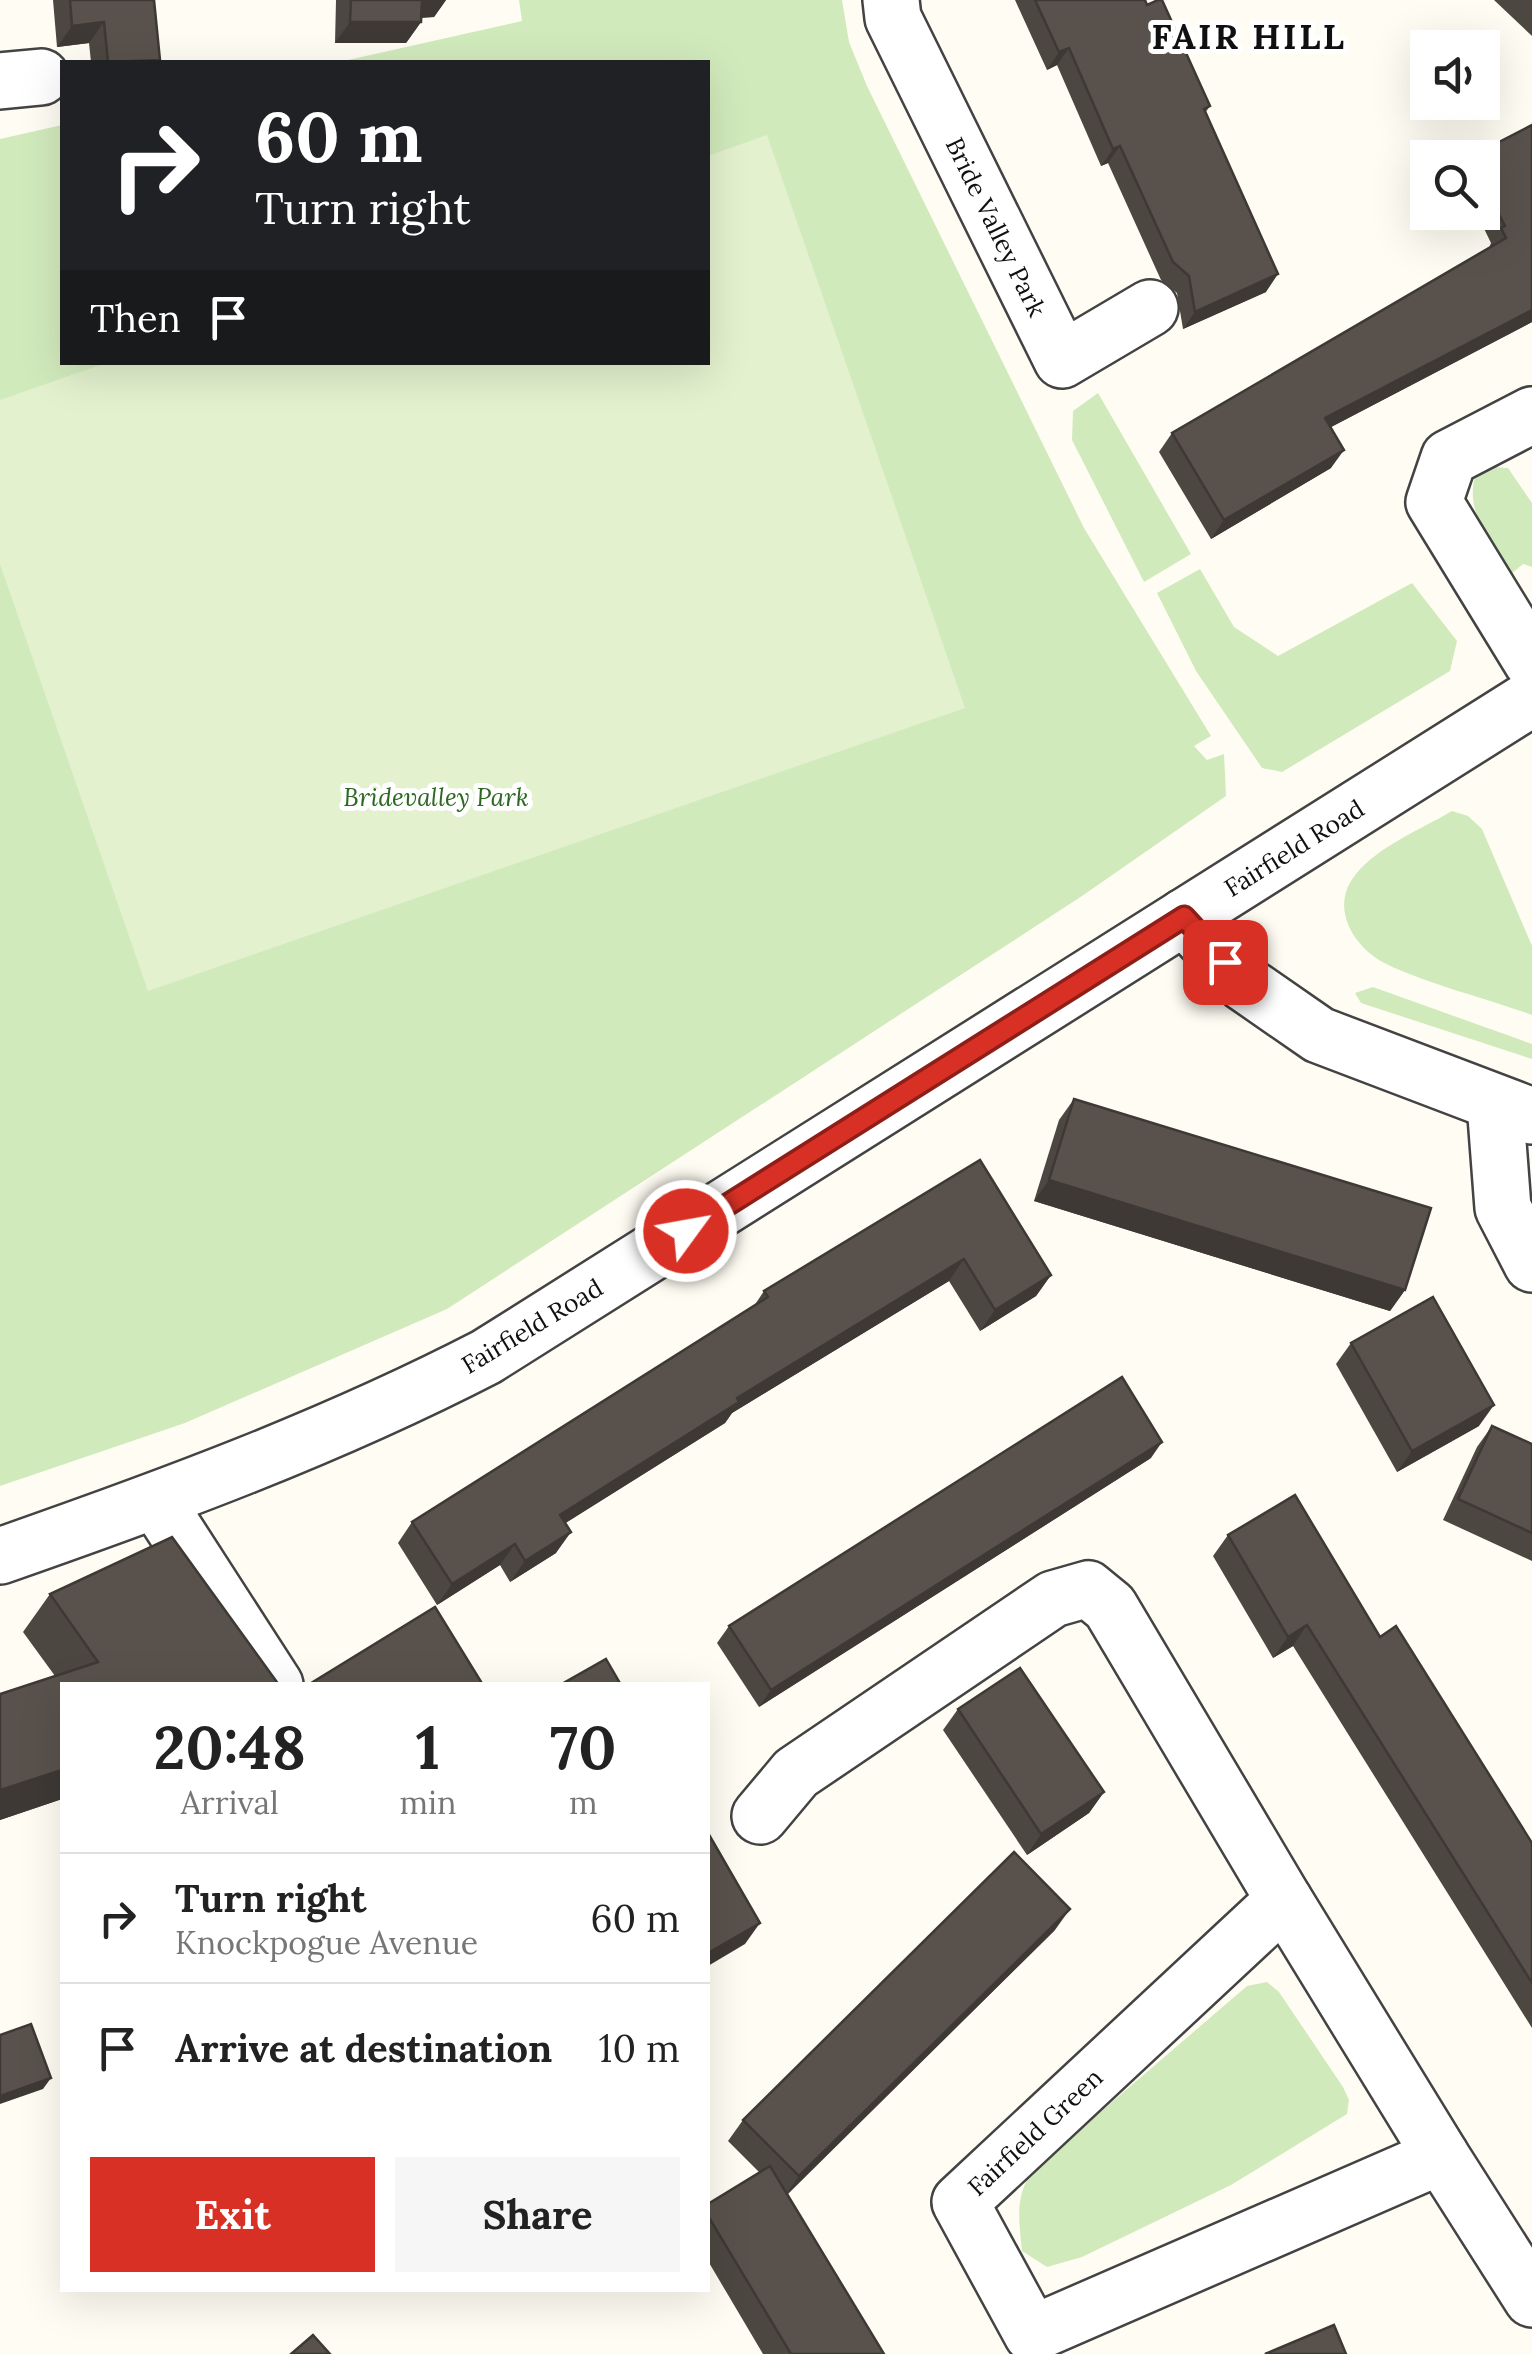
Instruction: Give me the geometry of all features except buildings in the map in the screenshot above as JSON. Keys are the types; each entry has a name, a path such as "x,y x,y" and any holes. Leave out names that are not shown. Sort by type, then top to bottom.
{"street":[{"name":"Bride Valley Park","path":"891,0 893,18 1062,360 1150,308"},
{"path":"1532,415 1450,458 1434,502 1532,662"},
{"name":"Fairfield Road","path":"0,1556 157,1502 389,1408 486,1357 1532,698"},
{"path":"1184,917 1244,983 1318,1035 1514,1110 1503,1208 1532,1264"},
{"path":"157,1502 273,1682"},
{"path":"760,1816 796,1773 1052,1599 1088,1588 1110,1606 1284,1900 1532,2299"},
{"name":"Fairfield Green","path":"1284,1900 960,2202 1032,2334 1442,2156"}],"green space":[{"name":"Bridevalley Park","path":"519,0 842,0 849,42 867,86 1084,528 1211,736 1194,746 1207,760 1224,754 1226,796 1082,896 447,1309 185,1423 0,1486 0,139 60,125 60,365 710,365 710,60 348,60 522,21"},
{"path":"767,135 965,708 148,991 0,564 0,400 100,365 710,365 710,155"},
{"path":"1098,393 1191,554 1144,582 1072,440 1073,411"},
{"path":"1508,468 1532,503 1532,567 1523,564 1511,574 1480,525 1473,498 1477,470"},
{"path":"1200,569 1234,627 1278,656 1412,583 1457,641 1450,671 1282,772 1262,768 1196,671 1157,593"},
{"path":"1452,811 1468,816 1482,829 1532,946 1532,1015 1394,968 1361,945 1348,925 1346,892 1360,870 1383,850"},
{"path":"1373,987 1532,1044 1532,1059 1361,1003 1355,993"},
{"path":"1267,1982 1279,1992 1343,2087 1349,2100 1347,2114 1231,2185 1082,2257 1047,2267 1022,2251 1021,2198 1034,2169 1247,1986"}],"district":[{"name":"FAIR HILL","path":"1249,37"}],"route":[{"path":"686,1231 1184,917 1225,962"}]}
